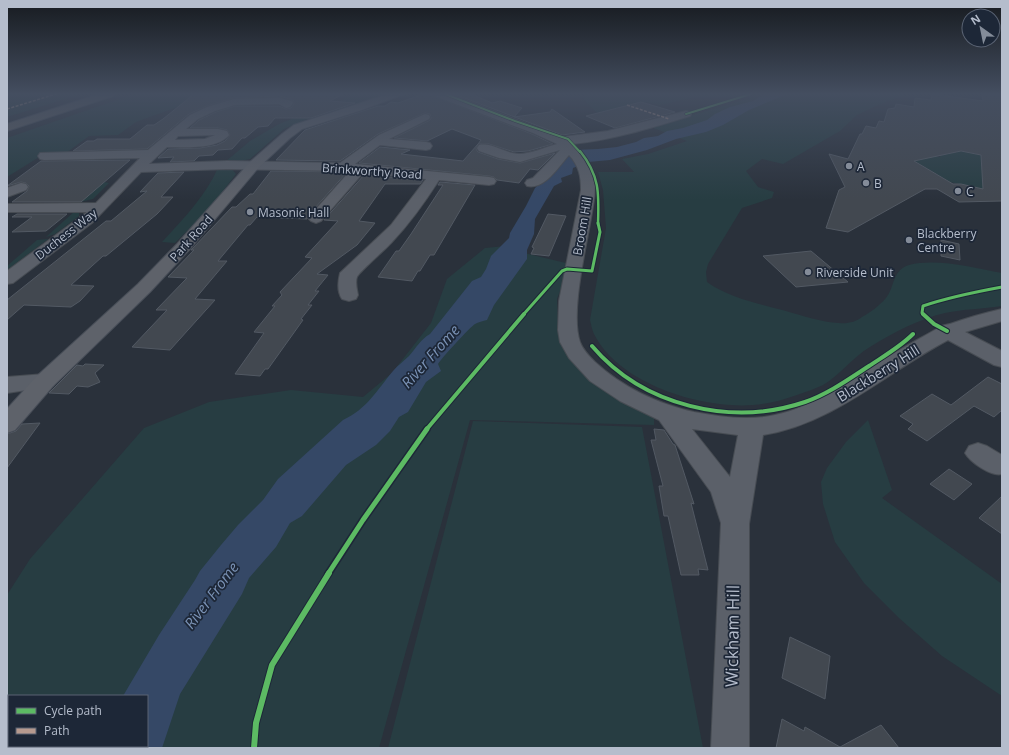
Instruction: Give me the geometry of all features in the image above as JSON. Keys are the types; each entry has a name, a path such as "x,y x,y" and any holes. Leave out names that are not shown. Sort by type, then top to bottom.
{"main road":[{"name":"Park Road","path":"7,424 45,381 149,283 183,247 254,165 295,129"}],"street":[{"name":"Duchess Way","path":"7,279 87,220 152,154 180,129"},
{"path":"343,167 377,141 402,129"},
{"path":"528,129 567,146"},
{"path":"483,148 503,155 520,158 567,146 586,139 631,129"},
{"path":"165,144 208,142 221,138 223,135 222,133 218,132 176,133"},
{"path":"377,141 426,146"},
{"path":"532,183 538,181 567,146"},
{"name":"Broom Hill","path":"567,146 584,166 589,189 574,269 567,319 571,344 581,360 595,374 612,387 635,400 668,414 708,423 752,427"},
{"path":"69,155 81,147"},
{"path":"44,156 152,154"},
{"name":"Brinkworthy Road","path":"254,165 343,167 490,181"},
{"path":"138,168 254,165"},
{"path":"316,218 359,169"},
{"path":"349,295 346,280 349,273 395,232 435,176"},
{"path":"7,193 22,187"},
{"path":"7,208 100,207"},
{"path":"346,256 365,260"},
{"name":"Blackberry Hill","path":"752,427 779,423 802,416 829,404 947,331 984,318 1002,315"},
{"path":"947,331 1002,360"},
{"path":"7,385 45,381"},
{"name":"Wickham Hill","path":"668,414 723,488 735,524"},
{"name":"Wickham Hill","path":"730,748 735,524 752,427"}],"green space":[{"path":"32,129 126,129 118,135 89,136 66,153 44,154 7,177 7,138"},
{"path":"270,129 284,129 250,159 236,162 225,162 250,141"},
{"path":"657,129 842,129 783,164 762,159 746,171 758,187 774,192 772,198 742,208 708,264 706,272 707,282 716,288 745,300 819,320 845,323 857,320 872,311 881,303 889,294 897,275 904,267 920,263 943,263 968,266 1002,273 1002,306 952,312 935,316 906,327 864,351 823,385 792,397 770,403 732,405 710,403 663,390 642,379 622,367 606,352 594,334 590,320 606,228 603,190 598,172 634,172 622,159 648,154 687,141"},
{"path":"961,151 1002,158 1001,191 975,191 977,188 950,182 911,159 931,155 940,157 941,153 947,154"},
{"path":"218,168 231,168 236,174 210,208 175,243 162,242 186,216 207,189"},
{"path":"104,182 109,183 93,199 80,202"},
{"path":"75,211 79,212 79,216 55,234 46,237"},
{"path":"48,239 7,270 7,266 37,240"},
{"path":"506,246 524,253 570,264 557,299 558,324 563,347 596,385 619,400 654,417 654,425 470,420 379,748 7,748 7,595 30,559 144,428 209,402 291,390 363,397 392,373 431,323 447,279 485,248"},
{"path":"868,420 892,490 882,498 1002,584 1002,696 942,656 899,618 864,583 835,542 823,504 821,482 827,468 846,442"},
{"path":"473,421 642,427 703,748 388,748"}],"water":[{"name":"River Frome","path":"676,129 713,129 610,160 588,162 573,168 572,174 561,178 562,182 554,186 535,219 534,234 527,250 527,259 494,305 487,320 475,324 444,356 438,364 441,371 426,382 408,412 399,417 390,431 376,445 346,465 302,516 290,523 276,547 249,578 242,594 180,694 162,748 103,748 148,747 148,695 124,695 159,635 200,571 238,525 263,500 278,479 343,420 351,416 365,405 395,369 409,356 421,341 430,334 472,281 481,277 491,256 509,238 510,233 535,188 574,150 617,147 636,142 644,138 658,136 667,131"}],"building":[{"path":"142,129 171,129 147,149 73,151 87,141 94,141 97,139 130,139"},
{"path":"224,129 255,129 245,138 242,138 232,149 218,150 213,155 199,156 194,161 170,162 174,157 158,158 168,149 200,148 217,145 225,141 230,135 227,130"},
{"path":"389,129 378,134 340,161 276,160 305,130"},
{"path":"412,129 452,129 427,141 394,138"},
{"path":"453,129 520,129 553,144 528,151 514,152 489,144 478,144 481,140"},
{"path":"547,129 581,129 585,132 562,135"},
{"path":"864,129 1002,129 1002,201 959,202 937,189 925,189 848,232 826,228 839,190 845,187 829,154 848,159 860,134 862,134","holes":["961,151 981,155 983,189 961,184 953,184 914,161"]},
{"path":"478,144 476,149 478,152 498,159 520,163 555,153 538,170 530,169 519,183 497,180 494,177 489,176 359,163 380,147 410,150 401,154 463,161"},
{"path":"130,160 81,202 12,202 27,191 29,186 26,183 21,182 7,186 41,161"},
{"path":"271,171 347,172 307,217 307,219 257,217 250,225 248,225 218,261 227,261 195,299 215,300 170,350 132,347 167,310 156,310 187,278 168,277 194,250 191,250 232,207 236,207 250,194 253,194"},
{"path":"184,172 161,197 173,197 157,214 106,256 103,256 71,285 94,286 80,301 71,307 24,305 7,320 7,300 106,221 111,221 147,191 140,192 158,173"},
{"path":"364,175 423,180 420,184 385,184 359,221 375,223 357,245 317,274 328,275 315,291 319,291 308,305 312,305 301,319 303,320 268,369 265,369 260,376 235,374 264,333 254,332 275,306 272,306 282,295 280,292 312,258 305,257 338,221 324,220"},
{"path":"440,182 475,185 434,255 430,255 412,281 378,277 396,251 399,251 443,185 438,185"},
{"path":"17,214 67,214 46,231 12,232 32,217 12,217"},
{"path":"548,214 566,216 549,256 531,254 534,248 532,247"},
{"path":"941,240 959,244 960,260 941,256"},
{"name":"Riverside Unit","path":"811,251 848,282 796,287 763,256"},
{"path":"85,364 104,365 95,373 100,382 88,387 77,386 69,394 49,393 77,365 83,366"},
{"path":"988,377 1002,384 1002,410 994,417 974,406 927,441 908,429 913,424 900,416 932,394 951,405"},
{"path":"40,423 7,468 7,434 16,431 22,424"},
{"path":"654,429 664,430 675,445 694,504 691,503 708,570 698,569 699,575 681,575 668,516 664,516 659,486 663,486 651,440 656,440"},
{"path":"949,469 972,484 954,500 930,484"},
{"path":"1002,496 1002,534 979,518"},
{"path":"790,637 830,656 825,699 782,678"},
{"path":"782,719 804,731 805,727 840,747 881,725 899,748 776,748"}],"cycle path":[{"path":"254,748 256,723 272,665 296,624 363,520 424,432 562,271 567,269 592,271 600,232 598,228 599,203 598,184 596,178 588,162 568,139 539,129"},
{"path":"947,331 934,324 922,313 923,306 952,297 1002,287"},
{"path":"592,346 602,358 620,374 640,387 659,396 700,408 744,412 766,411 807,401 832,389 858,373 906,341 913,334"}],"place":[{"name":"A","path":"849,166"},
{"name":"B","path":"866,183"},
{"name":"C","path":"958,191"},
{"name":"Masonic Hall","path":"250,212"},
{"name":"Blackberry Centre","path":"909,240"},
{"name":"Riverside Unit","path":"808,272"}]}
